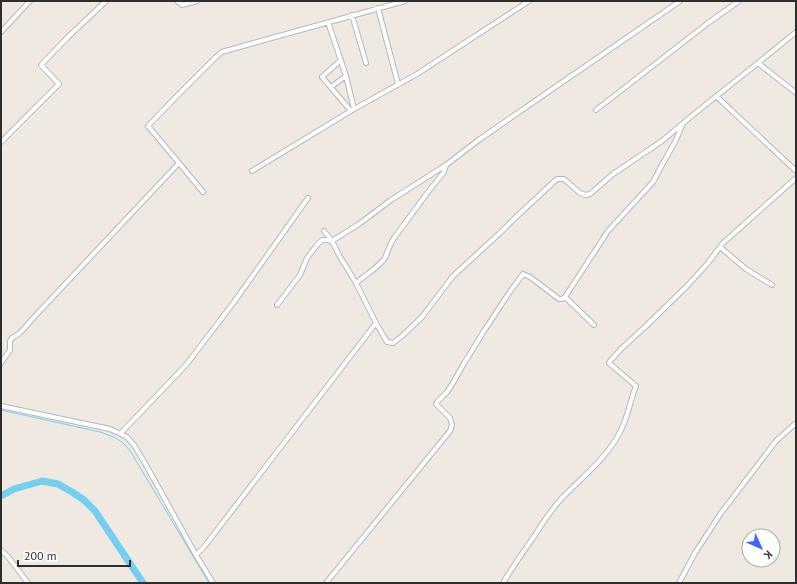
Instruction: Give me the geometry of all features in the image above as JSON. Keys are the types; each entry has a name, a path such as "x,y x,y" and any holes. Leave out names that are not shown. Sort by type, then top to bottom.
{"street":[{"path":"1,32 30,1"},
{"path":"1,142 59,84 41,65 68,36 106,1"},
{"path":"177,1 182,5 198,1"},
{"path":"203,192 148,126 215,58 222,52 405,1"},
{"path":"252,171 352,110 417,74 528,1"},
{"path":"277,304 300,275 307,258 322,240 332,241 359,224 391,200 446,165 480,139 680,1"},
{"path":"596,110 739,1"},
{"path":"378,8 398,84"},
{"path":"352,16 366,63"},
{"path":"328,22 346,76 352,110"},
{"path":"324,231 332,241 356,283 385,339 387,342 393,343 422,317 453,276 557,180 564,179 580,193 586,195 590,194 613,174 662,141 796,32"},
{"path":"341,60 322,77 352,110"},
{"path":"758,62 796,93"},
{"path":"331,87 346,76"},
{"path":"716,96 796,171"},
{"path":"326,583 450,431 452,425 450,418 436,404 450,388 484,331 523,274 530,277 559,299 565,297 608,231 653,182 682,124"},
{"path":"1,363 10,350 10,341 12,338 20,333 179,162"},
{"path":"356,283 384,259 390,244 444,172 446,165"},
{"path":"503,583 549,513 609,449 620,432 628,413 636,386 609,363 610,361 687,286 723,243 796,178"},
{"path":"121,433 191,360 308,198"},
{"path":"720,247 746,269 772,285"},
{"path":"565,297 594,325"},
{"path":"196,555 204,547 376,323"},
{"path":"1,406 110,428 127,437 132,442 146,464 213,583"},
{"path":"679,583 695,554 729,502 776,441 796,423"},
{"path":"1,550 10,558 28,583"}],"waterway":[{"path":"1,410 100,432 114,437 122,442 129,449 209,583"},
{"path":"1,496 14,489 42,481 58,484 72,492 84,500 95,511 143,583"}]}
